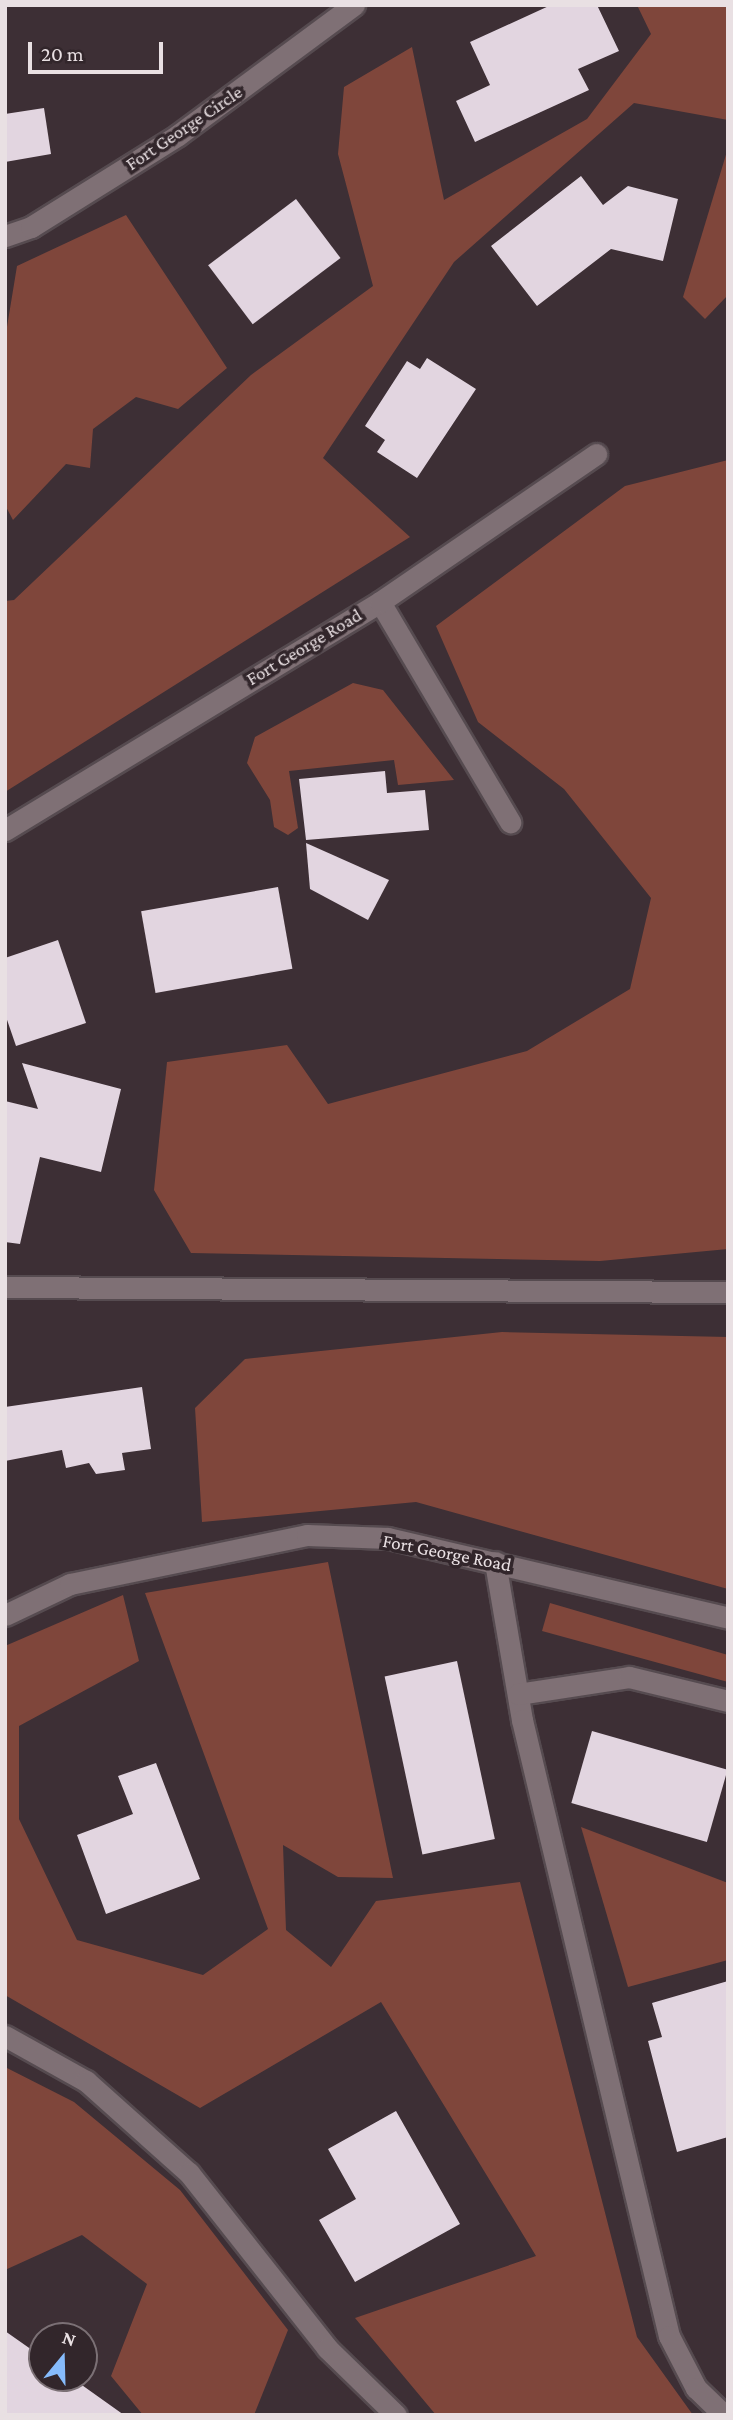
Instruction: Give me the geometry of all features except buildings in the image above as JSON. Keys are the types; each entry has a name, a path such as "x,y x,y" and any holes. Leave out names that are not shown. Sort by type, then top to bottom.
{"street":[{"name":"Fort George Circle","path":"5,236 31,227 178,135 354,5"},
{"name":"Fort George Road","path":"5,830 380,602 596,454"},
{"path":"380,602 510,822"},
{"path":"5,1287 728,1292"},
{"name":"Fort George Road","path":"5,1615 71,1584 307,1535 388,1538 728,1618"},
{"path":"495,1562 518,1694 668,2336 696,2388 724,2415"},
{"path":"518,1694 629,1677 728,1701"},
{"path":"5,2036 86,2081 190,2173 327,2348 396,2415"}],"shaded area":[{"path":"637,5 728,5 728,120 634,103 454,262 323,458 410,537 5,792 5,601 14,600 251,375 373,286 338,154 344,87 412,47 444,200 587,119 651,34"},
{"path":"728,148 728,295 705,319 683,297"},
{"path":"126,215 227,368 178,409 136,397 93,429 90,468 66,464 13,520 5,505 5,339 17,266"},
{"path":"728,460 728,1249 600,1261 191,1253 154,1190 167,1062 287,1045 328,1104 527,1051 630,989 651,898 564,789 478,722 436,626 625,486"},
{"path":"353,683 383,690 454,780 398,785 394,760 289,771 298,828 288,835 274,827 270,800 247,763 255,737"},
{"path":"502,1332 728,1337 728,1589 416,1502 202,1522 195,1408 245,1359"},
{"path":"328,1562 393,1878 338,1877 283,1845 286,1930 331,1967 376,1901 520,1882 637,2337 693,2415 436,2415 355,2318 536,2256 381,2002 200,2108 5,1995 5,1646 123,1595 139,1661 19,1726 19,1819 77,1940 203,1975 268,1929 145,1593"},
{"path":"550,1603 728,1655 728,1682 542,1631"},
{"path":"581,1827 728,1883 728,1960 628,1987"},
{"path":"5,2067 74,2102 180,2190 288,2330 254,2415 143,2415 111,2376 147,2284 82,2235 5,2270"}]}
